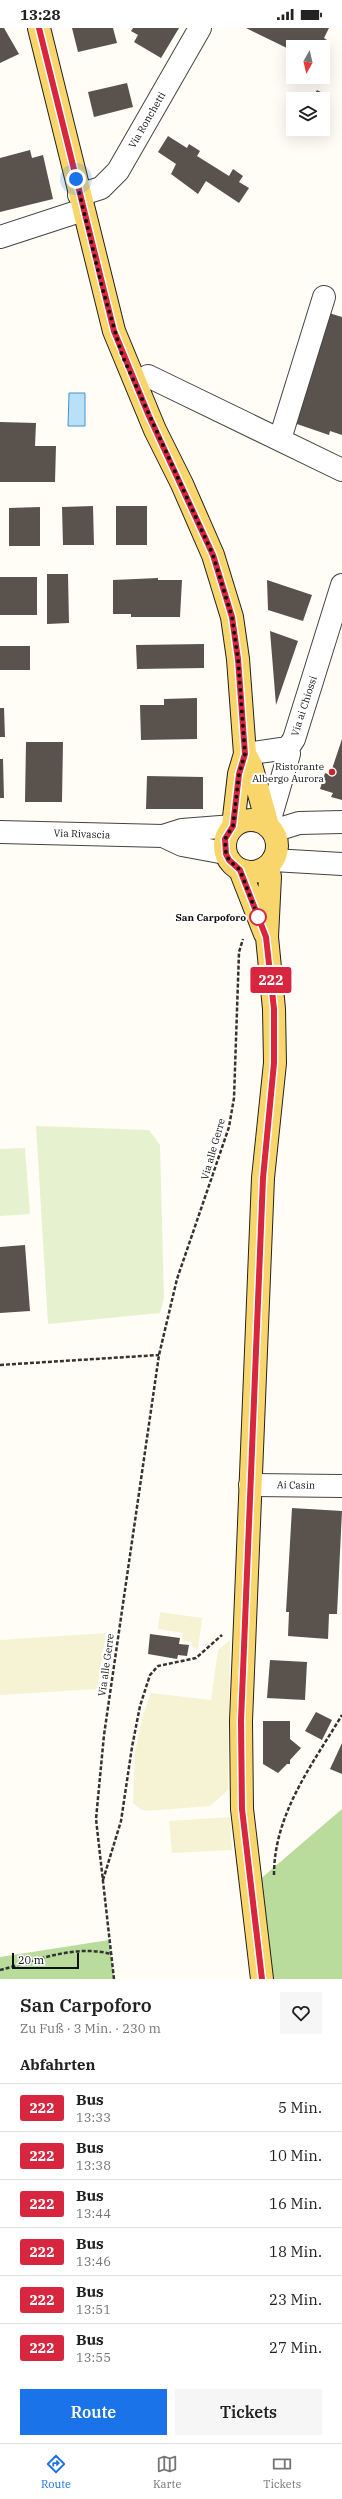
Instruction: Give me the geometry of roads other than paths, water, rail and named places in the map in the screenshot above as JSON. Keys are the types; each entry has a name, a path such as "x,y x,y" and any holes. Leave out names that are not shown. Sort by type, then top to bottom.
{"main road":[{"path":"39,28 102,287 122,355 155,430 200,522 224,587 236,636 245,754 250,765 270,829 277,845 271,863 265,933 274,1009 274,1063 263,1178 241,1721 242,1809 262,1979"},
{"path":"233,826 239,774 245,754"},
{"path":"265,933 240,870 229,860 226,854 225,839 233,826 239,822 254,820 270,829"},
{"path":"240,870 255,872 271,863"}],"street":[{"name":"Via Ronchetti","path":"0,238 81,202 101,188 118,171 200,28"},
{"path":"280,440 324,297"},
{"path":"148,376 342,470"},
{"name":"Via ai Chiossi","path":"270,829 288,754 288,748 294,739 342,585"},
{"path":"245,754 288,748"},
{"path":"270,829 299,823 342,822"},
{"name":"Via Rivascia","path":"0,832 163,836 182,830 233,826"},
{"name":"Via Rivascia","path":"163,836 182,845 226,854"},
{"path":"271,863 342,864"},
{"name":"Ai Casin","path":"250,1485 342,1486"}],"water":[{"path":"69,393 85,393 85,426 68,426"}],"place":[{"name":"Ristorante Albergo Aurora","path":"332,772"},
{"name":"San Carpoforo","path":"258,917"}]}
